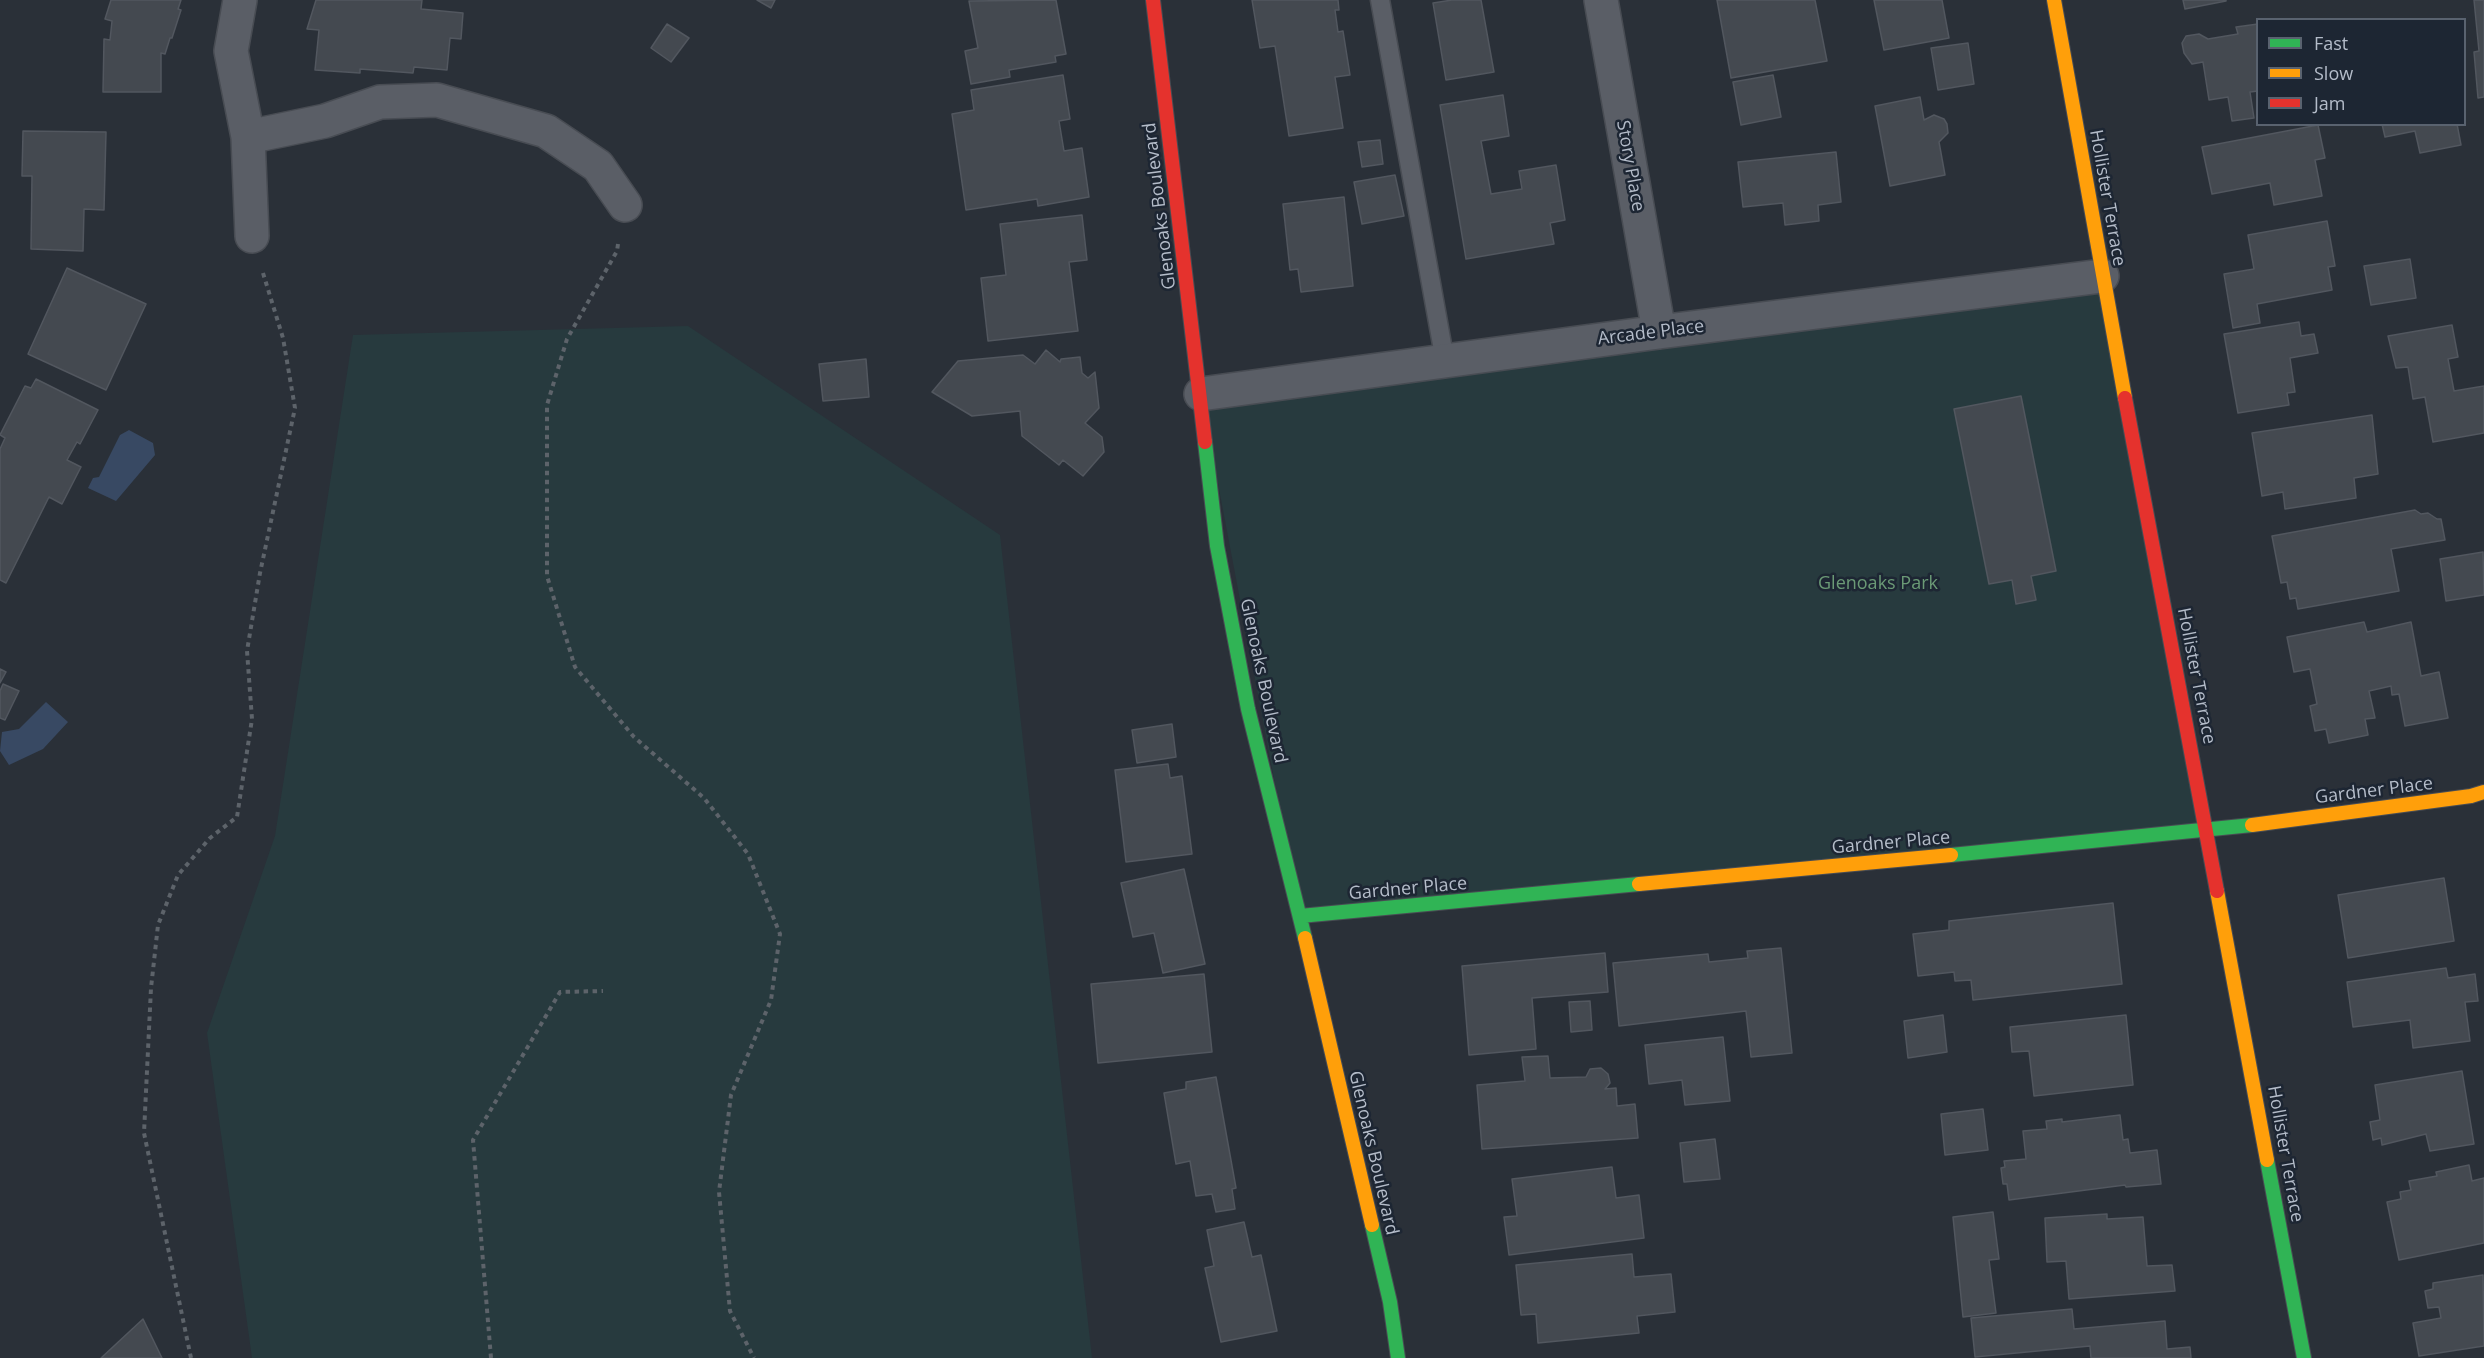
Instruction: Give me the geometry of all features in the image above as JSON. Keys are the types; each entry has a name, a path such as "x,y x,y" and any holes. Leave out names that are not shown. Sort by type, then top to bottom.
{"street":[{"path":"240,0 231,51 248,136 252,236"},
{"name":"Glenoaks Boulevard","path":"1153,0 1201,394 1217,546 1248,709 1300,916 1390,1302 1398,1358"},
{"name":"Story Place","path":"1601,0 1659,332"},
{"name":"Hollister Terrace","path":"2054,0 2102,276 2208,831 2304,1358"},
{"path":"248,136 325,121 380,102 437,100 546,131 598,166 625,205"},
{"name":"Arcade Place","path":"1201,394 1659,332 2102,276"},
{"name":"Gardner Place","path":"1300,916 2208,831 2471,796 2484,792"}],"lane":[{"path":"1380,0 1445,361"}],"path":[{"path":"625,205 617,251 567,339 547,405 548,576 575,667 633,737 704,798 748,854 780,934 771,1000 731,1095 719,1192 730,1311 754,1358"},
{"path":"191,1358 144,1133 151,988 158,925 178,875 210,838 237,817 252,719 247,651 260,573 295,408 283,339 252,236"},
{"path":"492,1358 473,1140 560,992 603,991"}],"green space":[{"name":"Glenoaks Park","path":"2102,276 2208,831 1300,916 1201,394"},
{"path":"688,326 1000,535 1092,1358 252,1358 207,1033 275,836 353,335"}],"water":[{"path":"129,430 153,443 155,455 116,501 88,488 93,478 99,477 120,435"},
{"path":"46,702 68,722 43,749 9,765 0,751 2,732 19,729"}],"building":[{"path":"111,0 181,0 178,9 181,10 172,38 170,38 165,54 161,53 161,92 103,92 104,39 110,40 112,21 105,19"},
{"path":"316,0 422,0 421,9 463,13 461,39 450,38 447,70 414,67 413,73 360,69 360,73 315,70 319,30 307,29"},
{"path":"757,0 775,0 771,8"},
{"path":"1056,0 1066,54 1055,56 1056,62 1009,70 1010,77 971,84 965,51 978,48 969,1"},
{"path":"1252,0 1338,0 1339,10 1335,10 1338,32 1343,31 1350,75 1335,77 1343,128 1289,136 1275,46 1260,48"},
{"path":"1452,0 1481,0 1494,72 1446,80 1433,3"},
{"path":"1717,0 1815,0 1827,61 1731,78"},
{"path":"1874,0 1942,0 1949,38 1884,50"},
{"path":"2183,0 2226,0 2226,1 2185,9"},
{"path":"2474,0 2484,0 2484,97 2478,98 2474,52 2479,51"},
{"path":"667,24 689,38 671,62 651,48"},
{"path":"2256,24 2256,91 2250,92 2254,118 2232,121 2228,97 2209,100 2203,62 2192,64 2184,53 2182,43 2186,36 2199,34 2208,39 2238,34 2236,27"},
{"path":"1968,43 1974,84 1938,90 1931,48"},
{"path":"1063,75 1070,119 1059,121 1064,151 1082,148 1089,197 1038,206 1037,199 966,210 952,114 974,110 971,90"},
{"path":"1773,75 1781,117 1741,125 1733,82"},
{"path":"1503,95 1509,136 1481,141 1491,194 1522,189 1519,171 1556,165 1565,220 1550,223 1554,244 1466,259 1440,105"},
{"path":"1920,97 1924,120 1934,115 1944,119 1947,124 1948,133 1939,142 1945,175 1890,186 1875,106"},
{"path":"2318,126 2325,158 2315,160 2322,196 2274,205 2270,183 2212,194 2202,147"},
{"path":"2382,126 2457,126 2461,145 2420,153 2415,131 2385,137"},
{"path":"23,131 106,132 104,210 84,209 83,251 31,249 32,176 22,176"},
{"path":"1380,140 1383,164 1362,167 1358,142"},
{"path":"1836,152 1841,202 1818,205 1819,221 1785,225 1783,203 1743,207 1738,162"},
{"path":"1395,175 1404,216 1362,224 1354,182"},
{"path":"1344,197 1353,286 1301,292 1298,269 1290,270 1283,204"},
{"path":"1082,215 1087,260 1069,262 1078,331 988,341 981,278 1006,275 1000,224"},
{"path":"2327,221 2335,266 2328,267 2332,290 2257,304 2260,323 2233,328 2224,274 2254,269 2248,235"},
{"path":"2410,259 2416,298 2371,305 2364,266"},
{"path":"67,268 146,304 106,390 28,354"},
{"path":"2299,322 2301,336 2314,334 2318,353 2290,358 2295,392 2287,393 2289,405 2238,413 2224,334"},
{"path":"2452,325 2458,357 2448,359 2454,391 2484,386 2484,433 2433,442 2425,397 2413,399 2408,367 2396,368 2388,336"},
{"path":"1046,350 1060,362 1061,359 1080,357 1082,373 1088,378 1095,372 1099,408 1085,423 1102,437 1104,452 1083,476 1063,460 1059,465 1022,436 1020,411 972,416 932,392 958,361 1023,355 1035,364"},
{"path":"866,359 869,397 823,401 819,364"},
{"path":"36,379 98,410 80,444 77,442 67,460 81,467 62,504 49,497 6,583 0,580 0,449 5,438 0,435 25,386 31,388"},
{"path":"2021,396 2056,571 2031,576 2036,600 2016,604 2012,580 1989,584 1954,409"},
{"path":"2372,415 2378,474 2354,478 2356,498 2285,509 2283,492 2262,496 2252,433"},
{"path":"2415,510 2421,514 2428,513 2441,519 2445,540 2391,549 2399,591 2298,609 2296,598 2290,599 2287,582 2281,583 2272,536"},
{"path":"2483,552 2484,595 2446,601 2440,559"},
{"path":"2364,622 2367,632 2411,622 2421,676 2439,672 2448,718 2405,726 2399,694 2392,695 2391,686 2369,691 2375,718 2365,719 2368,735 2329,743 2326,729 2315,731 2310,706 2317,704 2310,669 2294,672 2287,637"},
{"path":"0,669 6,672 0,683"},
{"path":"3,684 19,691 5,720 0,718 0,691"},
{"path":"1172,724 1176,757 1137,763 1132,730"},
{"path":"1168,764 1170,778 1182,776 1192,854 1126,862 1115,770"},
{"path":"1184,869 1205,964 1163,973 1154,933 1133,937 1121,883"},
{"path":"2444,878 2454,941 2348,958 2338,895"},
{"path":"2113,903 2122,984 1973,1000 1971,980 1955,981 1954,972 1918,976 1913,934 1949,930 1949,921"},
{"path":"1781,948 1792,1053 1751,1057 1746,1011 1619,1026 1613,963 1708,954 1709,962 1748,958 1747,951"},
{"path":"1605,953 1608,992 1532,998 1536,1049 1469,1055 1462,966"},
{"path":"2446,968 2448,978 2475,974 2478,1001 2465,1002 2470,1041 2413,1048 2410,1020 2353,1027 2347,982"},
{"path":"1204,974 1212,1052 1098,1063 1091,984"},
{"path":"1590,1001 1592,1030 1571,1032 1569,1002"},
{"path":"1943,1015 1947,1052 1908,1058 1904,1021"},
{"path":"2126,1015 2133,1085 2034,1096 2029,1051 2012,1052 2010,1027"},
{"path":"1723,1037 1730,1101 1685,1105 1682,1080 1649,1084 1645,1045"},
{"path":"1548,1056 1550,1078 1586,1077 1590,1069 1601,1068 1608,1074 1610,1083 1605,1089 1616,1088 1617,1106 1635,1104 1638,1138 1482,1149 1477,1085 1525,1081 1522,1057"},
{"path":"2462,1071 2474,1144 2430,1151 2426,1134 2382,1145 2381,1138 2373,1140 2370,1122 2380,1120 2375,1085"},
{"path":"1216,1077 1236,1188 1232,1189 1235,1209 1216,1212 1212,1194 1196,1196 1190,1161 1176,1164 1164,1093 1186,1089 1186,1082"},
{"path":"1983,1109 1988,1150 1945,1155 1941,1114"},
{"path":"2120,1115 2123,1140 2128,1139 2130,1153 2157,1150 2161,1184 2126,1187 2125,1185 2009,1200 2007,1184 2003,1184 2001,1168 2005,1167 2004,1161 2026,1159 2023,1131 2047,1129 2046,1121 2062,1119 2062,1122"},
{"path":"1715,1139 1720,1179 1684,1182 1680,1143"},
{"path":"2469,1165 2472,1181 2484,1178 2484,1243 2399,1260 2387,1202 2401,1199 2400,1192 2411,1190 2409,1181 2437,1176 2436,1172"},
{"path":"1612,1167 1616,1198 1639,1195 1644,1238 1509,1255 1504,1217 1517,1216 1512,1179"},
{"path":"1993,1212 1999,1259 1989,1260 1996,1313 1963,1317 1953,1217"},
{"path":"2107,1214 2107,1219 2143,1217 2147,1266 2172,1265 2175,1291 2069,1299 2066,1261 2047,1262 2045,1218"},
{"path":"1244,1222 1252,1257 1261,1255 1277,1331 1221,1342 1205,1268 1214,1266 1207,1230"},
{"path":"1632,1254 1634,1277 1671,1274 1675,1312 1637,1316 1639,1333 1538,1343 1536,1314 1521,1315 1516,1265"},
{"path":"2483,1275 2484,1346 2419,1356 2413,1323 2441,1318 2439,1307 2428,1308 2425,1291 2433,1289 2433,1283"},
{"path":"2072,1309 2074,1329 2165,1321 2167,1349 2190,1347 2191,1358 2091,1358 2090,1346 1975,1357 1971,1318"},
{"path":"143,1319 162,1358 101,1358"}],"traffic: fast":[{"path":"1205,442 1217,546 1248,709 1305,938"},
{"path":"1951,855 2252,825"},
{"path":"1300,916 1639,884"},
{"path":"2267,1160 2304,1358"},
{"path":"1372,1225 1390,1302 1398,1358"}],"traffic: slow":[{"path":"2054,0 2125,398"},
{"path":"2252,825 2471,796 2484,792"},
{"path":"1639,884 1951,855"},
{"path":"2217,891 2267,1160"},
{"path":"1305,938 1372,1225"}],"traffic: jam":[{"path":"1153,0 1205,442"},
{"path":"2125,398 2217,891"}]}
